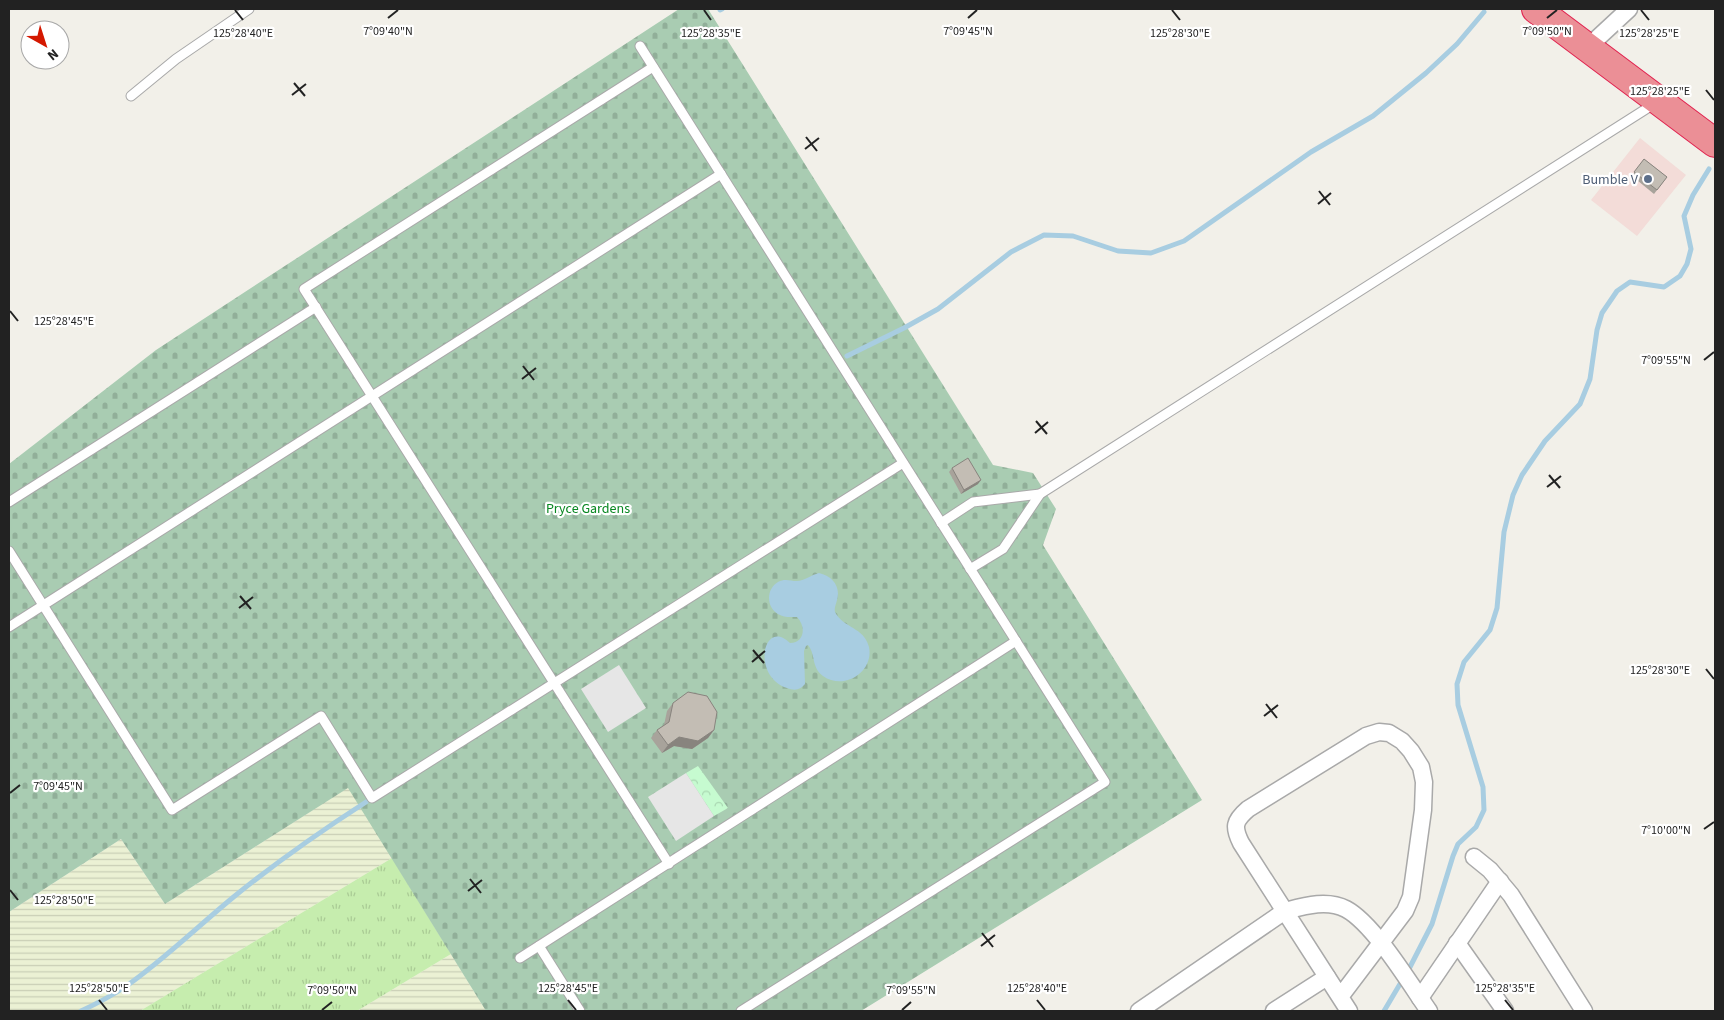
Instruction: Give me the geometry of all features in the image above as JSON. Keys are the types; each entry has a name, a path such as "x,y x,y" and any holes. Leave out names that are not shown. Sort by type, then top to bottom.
{"highway":[{"path":"1536,9 1715,143"}],"street":[{"path":"1588,47 1629,9"},
{"path":"1340,997 1405,911 1411,897 1423,810 1424,782 1421,767 1411,751 1402,741 1389,733 1379,732 1366,736 1248,809 1235,825 1236,833 1241,843 1285,911 1327,977 1349,1011"},
{"path":"1474,857 1500,881 1511,895 1584,1011"},
{"path":"1139,1011 1285,911 1314,904 1345,908 1360,919 1381,943 1424,1005 1458,943 1500,881"},
{"path":"1458,943 1504,1011"},
{"path":"1274,1011 1327,977"}],"lane":[{"path":"131,96 176,59 249,9"},
{"path":"640,46 1104,782 757,1007 741,1011"},
{"path":"653,67 304,289 669,864"},
{"path":"970,569 1002,548 1040,494 1659,101"},
{"path":"9,627 721,174"},
{"path":"9,502 316,307"},
{"path":"9,551 172,810 321,716 372,798 903,463"},
{"path":"941,523 973,502 1040,494"},
{"path":"520,958 1016,641"},
{"path":"539,946 580,1011"}],"shaded area":[{"path":"1640,138 1686,175 1637,236 1591,200"},
{"path":"619,665 646,708 608,732 581,689"},
{"path":"686,773 714,816 676,841 648,797"}],"green space":[{"name":"Pryce Gardens","path":"679,9 708,9 993,465 1033,473 1056,509 1043,545 1202,800 861,1011 486,1011 348,788 165,904 121,839 9,912 9,464 156,350"},
{"path":"698,766 728,808 714,816 686,773"},
{"path":"349,787 392,858 140,1011 9,1011 9,912 121,839 165,904"},
{"path":"392,858 451,954 357,1011 140,1011"},
{"path":"451,954 486,1011 357,1011"}],"water":[{"path":"819,573 831,579 838,590 835,612 843,621 863,635 866,640 869,647 867,664 862,671 848,680 831,680 823,676 817,669 808,645 804,651 805,684 799,689 790,689 776,682 768,672 765,662 765,651 773,637 781,637 790,643 795,642 801,637 803,629 797,617 783,616 774,611 769,598 771,589 781,581 800,581"}],"building":[{"name":"Bumble V","path":"1644,159 1667,177 1657,190 1634,172"},
{"path":"968,458 981,480 964,490 952,468"},
{"path":"688,692 707,696 717,712 714,730 698,741 679,737 668,745 657,730 669,722 673,703"}],"waterway":[{"path":"847,356 938,309 1011,252 1044,235 1073,236 1118,251 1151,253 1184,241 1311,152 1373,116 1426,73 1457,44 1484,12"},
{"path":"1410,967 1432,924 1458,844 1476,827 1484,810 1483,787 1458,705 1457,684 1464,662 1490,630 1497,608 1504,532 1513,495 1522,475 1545,441 1580,404 1590,379 1597,330 1602,313 1617,291 1630,282 1664,287 1680,276 1687,264 1691,249 1684,216 1693,195 1709,169"},
{"path":"81,1011 114,994 139,977 252,882 366,802"},
{"path":"1384,1011 1400,984"}],"place":[{"name":"Bumble V","path":"1648,179"}]}
